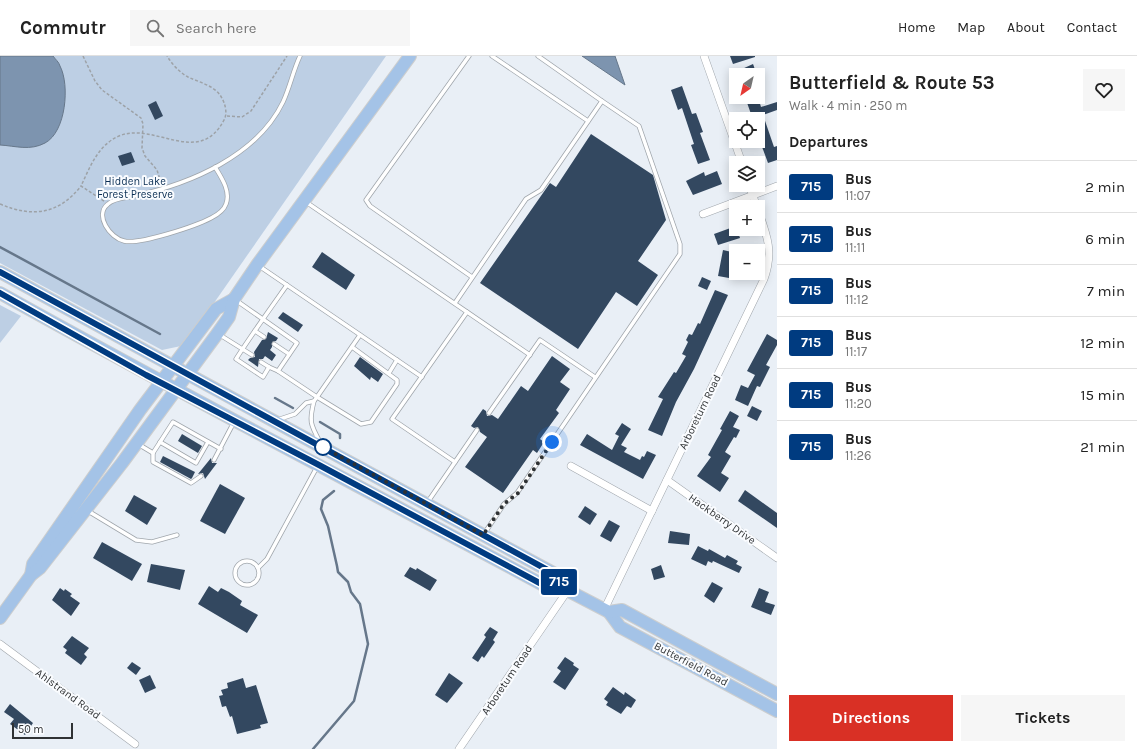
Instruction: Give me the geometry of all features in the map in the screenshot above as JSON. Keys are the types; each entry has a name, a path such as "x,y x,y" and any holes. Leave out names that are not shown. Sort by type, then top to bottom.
{"main road":[{"path":"0,618 31,575 40,568 137,443 188,374 229,317 234,299 257,265 410,56"},
{"name":"Butterfield Road","path":"0,272 555,574 564,588"},
{"name":"Butterfield Road","path":"0,293 234,422 319,465 547,587 564,588 606,611 620,627 777,711"},
{"path":"31,575 33,564 73,504 161,382 216,309 234,299"},
{"name":"Butterfield Road","path":"606,611 622,610 777,694"}],"street":[{"path":"704,56 740,156"},
{"path":"703,214 777,186"},
{"name":"Arboretum Road","path":"752,192 755,200"},
{"name":"Arboretum Road","path":"606,611 652,511 767,271 769,241 765,229"},
{"path":"571,466 611,490 652,511"},
{"name":"Hackberry Drive","path":"667,480 777,558"},
{"name":"Arboretum Road","path":"459,749 564,588"},
{"name":"Ahlstrand Road","path":"0,644 135,744"}],"lane":[{"path":"215,167 227,194 226,204 218,214 212,218 140,240 123,241 115,236 103,220 103,211 108,204 116,200 163,189 215,167 245,147 271,122 283,102 300,56"},
{"path":"470,56 366,200 370,206 472,277"},
{"path":"492,56 588,121"},
{"path":"483,535 504,504 518,493 678,258 680,250 640,126 538,56"},
{"path":"455,303 526,199 541,190 602,101"},
{"path":"304,200 530,355"},
{"path":"257,265 422,377"},
{"path":"269,367 263,377 236,359 286,284"},
{"path":"234,299 297,343 278,371"},
{"path":"455,462 392,419 467,312"},
{"path":"255,331 264,337"},
{"path":"217,334 252,356"},
{"path":"322,446 312,429 310,421 314,401 360,335"},
{"path":"489,413 540,340 595,378"},
{"path":"274,344 289,354"},
{"path":"261,362 278,371 361,424 371,422 397,384 395,377 352,347"},
{"path":"389,373 398,360"},
{"path":"274,420 295,414 306,403 314,401"},
{"path":"202,476 191,483 153,462 153,453 173,422 221,449"},
{"path":"214,460 234,422"},
{"path":"426,504 478,430"},
{"path":"160,442 196,463 208,442"},
{"path":"137,443 153,453"},
{"path":"258,568 253,563 242,562 236,568 236,578 241,584 252,584 258,579 258,568 267,559 319,465"},
{"path":"85,510 136,540 152,542 177,535"}],"path":[{"path":"83,56 95,81 102,90 141,118 142,148 145,156 157,170 163,189"},
{"path":"0,204 15,209 29,211 43,211 58,207 72,197 81,186 100,150 108,142 131,132 142,133 181,143 202,140 221,126 226,116 224,102 219,94 211,87 182,73 166,56"},
{"path":"226,116 242,117 251,111 287,56"},
{"path":"81,186 108,204"}],"green space":[{"name":"Hidden Lake Forest Preserve","path":"0,56 386,56 191,336 181,346 162,350 0,263"},
{"path":"0,305 21,316 0,343"}],"shaded area":[{"path":"0,56 53,56 58,62 65,84 64,108 58,129 45,143 34,147 0,145"},
{"path":"582,56 615,56 625,85"}],"building":[{"path":"730,56 755,56 755,57 733,64"},
{"path":"753,64 754,68 744,68"},
{"path":"682,86 692,114 696,113 703,132 700,133 710,160 698,164 691,145 694,144 682,108 678,110 671,90"},
{"path":"156,101 163,116 155,120 148,105"},
{"path":"777,102 777,110 765,114 765,112 750,112 747,104 760,104 761,107"},
{"path":"765,121 774,147 777,146 777,160 768,163 762,148 765,148"},
{"path":"591,134 653,175 666,220 638,261 658,275 637,306 616,292 578,349 480,283 550,183 556,187"},
{"path":"131,152 135,162 122,166 118,156"},
{"path":"717,171 722,184 693,195 686,181 704,172 705,176"},
{"path":"729,229 729,236 739,236 740,238 718,245 714,234"},
{"path":"723,250 729,251 729,278 718,276"},
{"path":"322,252 355,275 346,290 312,267"},
{"path":"702,277 711,281 707,290 698,286"},
{"path":"715,290 728,295 694,369 676,402 662,436 648,430 663,399 658,397 674,372 676,373 686,356 682,354 688,342 686,340 689,334 692,335 698,323 700,324"},
{"path":"283,312 303,325 298,332 278,318"},
{"path":"268,332 278,338 276,341 272,342 272,347 270,350 276,355 272,361 265,356 263,359 259,359 258,367 248,360 255,357 254,352 262,340 266,339"},
{"path":"767,334 777,340 777,345 766,365 770,367 760,387 757,386 748,406 735,400 741,385 748,388 755,375 747,371"},
{"path":"552,356 570,369 560,382 570,389 556,410 559,413 540,439 544,442 537,453 533,450 503,493 465,467 487,437 480,432 478,427 474,428 471,426 483,409 486,411 487,416 492,415 498,419 521,386 528,391"},
{"path":"360,357 383,374 378,382 371,377 370,380 354,366"},
{"path":"752,406 762,411 757,421 747,416"},
{"path":"730,411 739,416 733,427 740,430 736,438 734,437 725,452 731,456 721,473 729,478 720,492 697,476 711,457 708,455 722,430 720,429"},
{"path":"622,423 631,429 621,445 627,448 624,452 640,460 642,456 644,457 647,451 656,455 643,479 580,445 587,434 612,450 619,436 615,434"},
{"path":"182,434 202,446 198,453 178,441"},
{"path":"163,456 195,472 192,478 191,479 160,462"},
{"path":"211,458 212,463 217,463 205,479 203,473 198,474"},
{"path":"220,484 245,498 225,534 200,521"},
{"path":"745,490 777,513 777,528 738,501"},
{"path":"134,495 157,508 147,525 125,511"},
{"path":"585,506 597,514 590,525 578,517"},
{"path":"609,520 620,526 611,542 600,536"},
{"path":"670,531 690,534 689,545 668,543"},
{"path":"102,542 142,564 132,581 93,558"},
{"path":"698,546 708,551 709,549 725,558 727,555 738,561 736,564 742,567 739,573 713,561 712,563 708,561 706,566 691,559"},
{"path":"151,564 185,570 180,590 147,582"},
{"path":"661,565 665,577 654,580 651,569"},
{"path":"410,567 416,570 417,568 437,580 430,591 404,576"},
{"path":"712,582 723,588 714,603 704,596"},
{"path":"209,586 218,592 221,588 229,592 242,601 240,605 258,615 247,633 198,604"},
{"path":"60,588 64,591 65,589 72,594 70,596 80,603 71,616 52,600"},
{"path":"759,588 769,592 765,602 775,605 771,615 751,607"},
{"path":"490,627 498,632 493,640 495,642 484,658 482,656 478,662 472,658 486,637 484,635"},
{"path":"72,636 89,648 84,654 87,657 81,665 65,653 67,650 63,647"},
{"path":"565,657 574,663 573,665 579,669 565,690 553,682 561,671 557,668"},
{"path":"132,662 141,668 136,675 127,668"},
{"path":"449,673 463,683 447,703 435,695"},
{"path":"150,675 156,688 145,693 139,680"},
{"path":"243,678 246,688 256,685 268,723 260,725 261,728 237,734 232,716 230,717 226,706 222,707 219,696 223,695 221,690 228,688 227,683"},
{"path":"613,687 624,695 625,692 636,700 631,708 627,706 621,714 606,705 608,702 604,699"},
{"path":"10,704 33,723 25,735 10,724 14,719 4,712"}],"waterway":[{"path":"0,247 160,334"},
{"path":"275,398 293,408"},
{"path":"320,422 340,434 340,438"},
{"path":"313,749 354,701 368,644 360,604 351,592 348,582 338,572 328,526 321,509 323,500 334,491"}],"bus line":[{"name":"715","path":"0,272 555,574 561,587 547,587 319,465 146,375 0,293"}],"route":[{"path":"323,447 322,446 483,535 504,504 518,493 552,442"}]}
